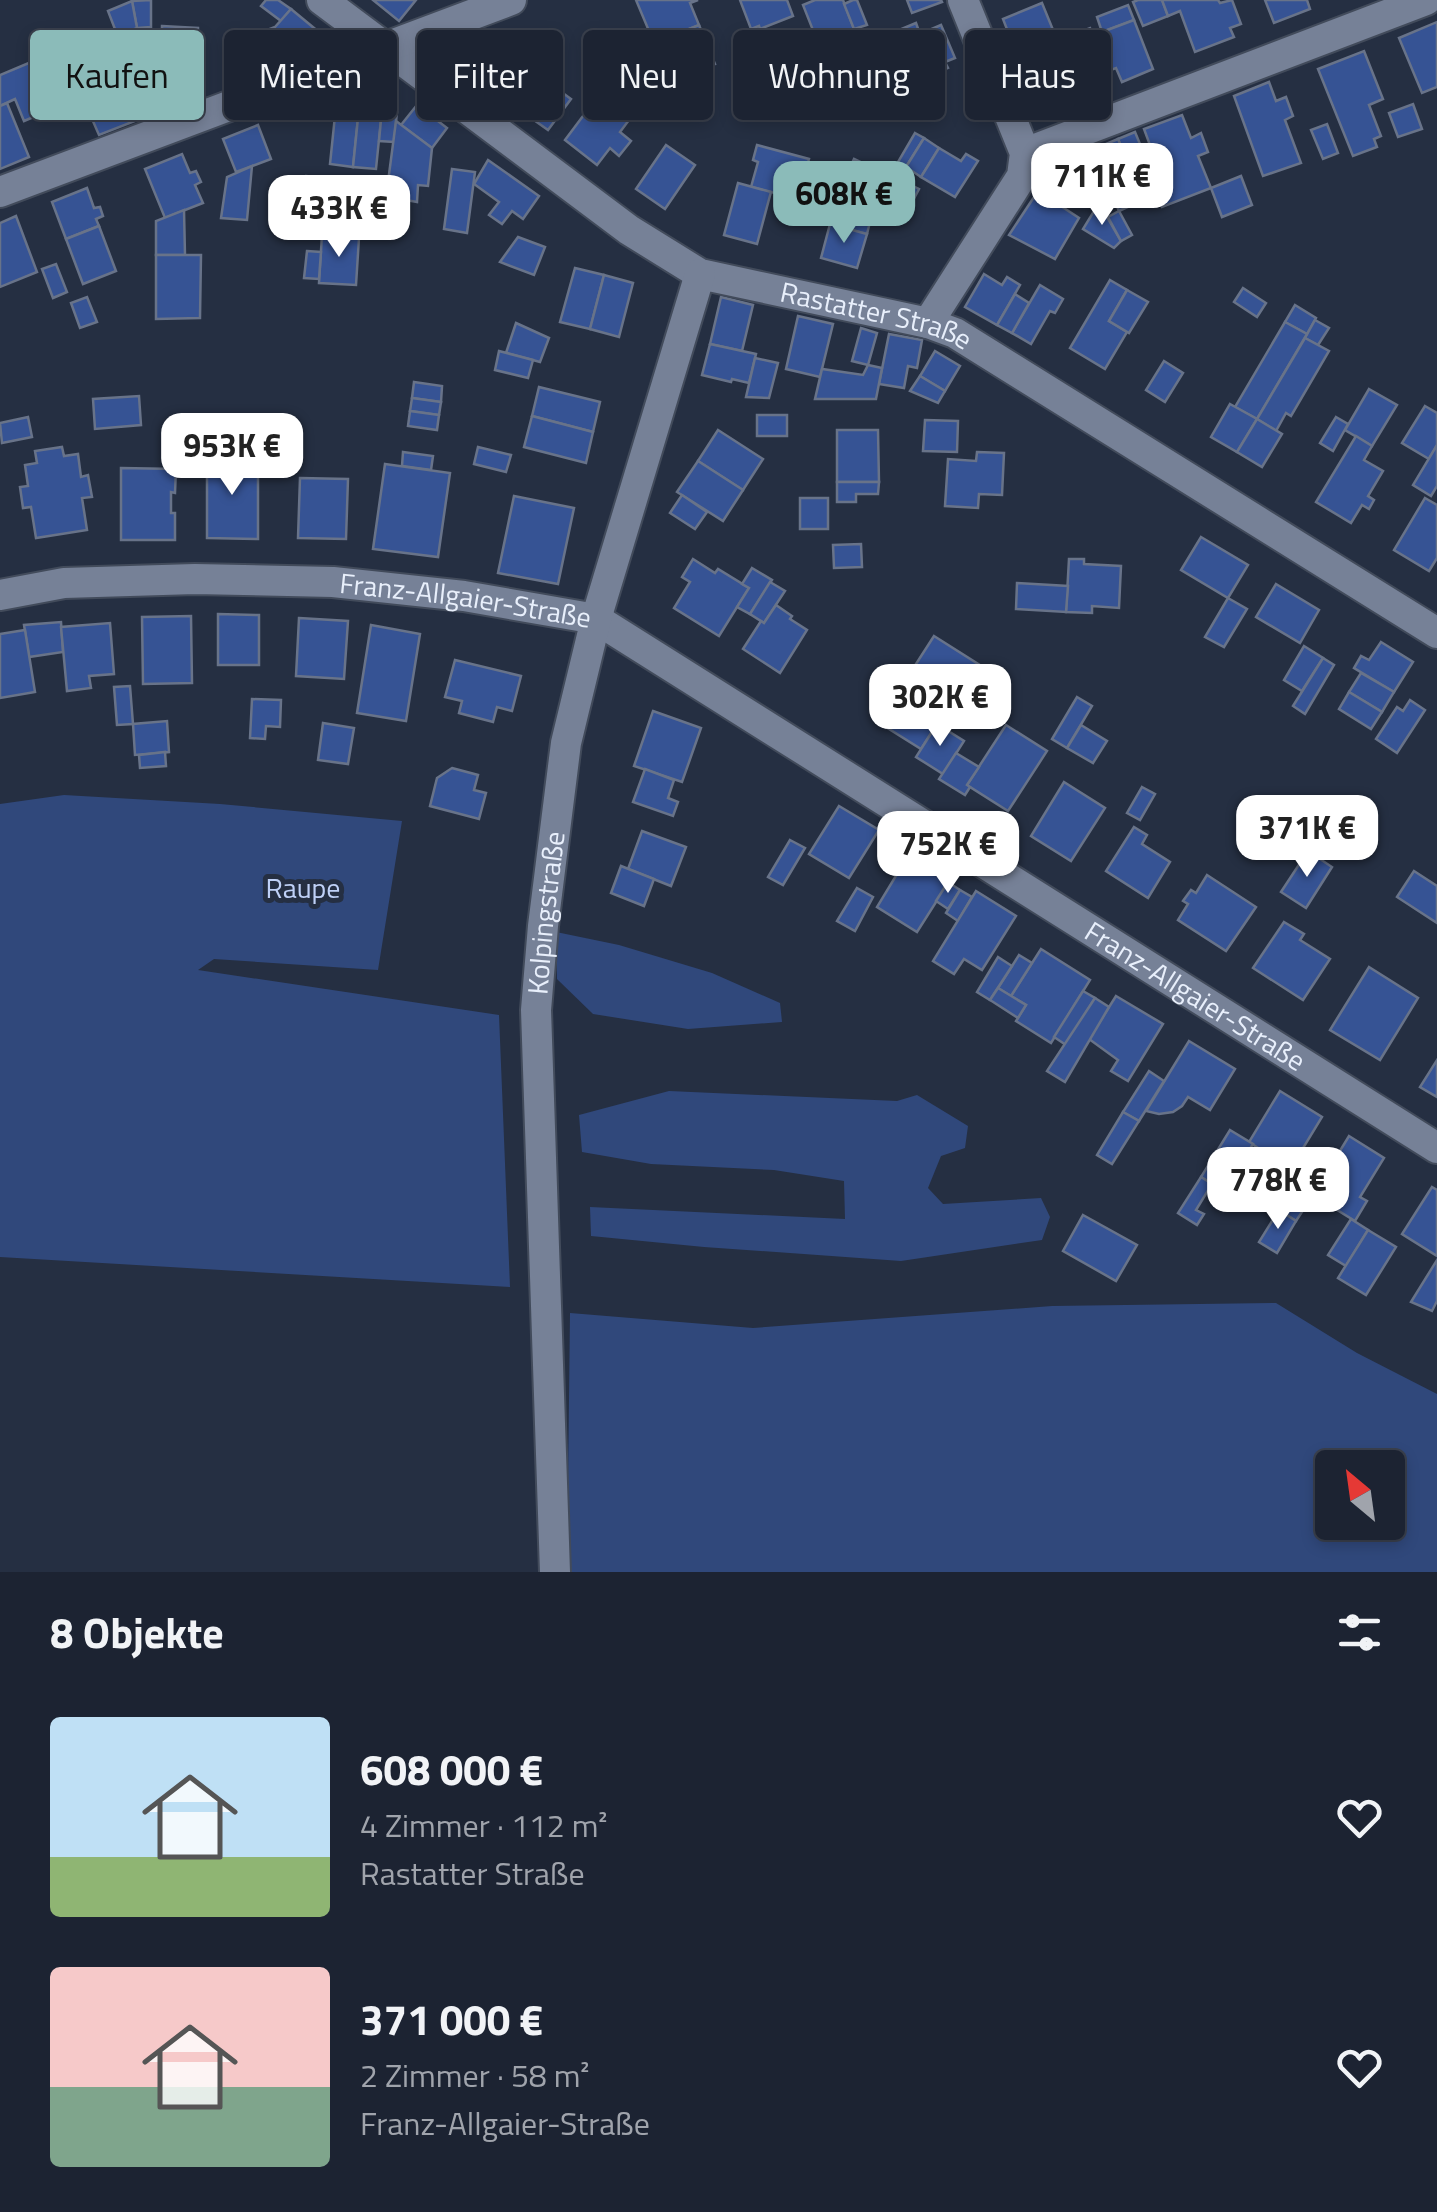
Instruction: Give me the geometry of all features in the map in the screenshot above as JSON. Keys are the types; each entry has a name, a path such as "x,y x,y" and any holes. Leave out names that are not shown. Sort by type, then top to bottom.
{"street":[{"name":"Rastatter Straße","path":"322,0 362,30"},
{"path":"397,41 511,0"},
{"path":"928,323 1022,176 1025,154 964,0"},
{"path":"1025,154 1426,0"},
{"name":"Rastatter Straße","path":"397,56 629,230 700,274 928,323 955,333 1437,632"},
{"path":"0,192 224,107"},
{"name":"Kolpingstraße","path":"555,1572 536,1010 543,926 566,743 596,619 700,274"},
{"name":"Franz-Allgaier-Straße","path":"0,594 82,582 333,582 464,596 596,619 1437,1148"}],"green space":[{"name":"Raupe","path":"64,795 402,821 378,970 214,959 198,970 499,1015 510,1287 0,1257 0,804"},
{"path":"556,932 619,945 712,973 780,1003 782,1022 688,1029 593,1014 557,979"},
{"path":"669,1091 897,1101 917,1095 968,1126 965,1148 941,1156 928,1188 943,1204 1041,1198 1050,1217 1042,1240 901,1261 591,1236 590,1207 845,1219 844,1181 774,1170 651,1164 582,1152 579,1115"},
{"path":"1276,1303 1357,1353 1437,1394 1437,1572 571,1572 570,1313 753,1328 1052,1306"}],"building":[{"path":"151,0 151,27 137,28 132,1"},
{"path":"266,0 278,0 291,9 281,21 261,6"},
{"path":"373,0 416,0 399,21"},
{"path":"636,0 698,0 690,3 699,25 686,30 649,30"},
{"path":"740,0 787,0 793,16 751,29"},
{"path":"815,0 843,0 854,29 813,30 803,5"},
{"path":"857,0 867,25 854,29 844,4"},
{"path":"907,0 941,0 942,2 912,13"},
{"path":"1162,0 1168,16 1143,26 1133,2"},
{"path":"1162,0 1232,0 1241,24 1230,28 1234,37 1195,52 1180,11 1168,16"},
{"path":"1265,0 1307,0 1310,9 1274,23"},
{"path":"132,1 137,28 115,30 108,11"},
{"path":"1042,3 1053,30 1007,30 1003,19"},
{"path":"1128,5 1134,20 1101,30 1097,17"},
{"path":"291,9 316,30 267,30"},
{"path":"1134,20 1153,69 1122,82 1116,68 1111,70 1111,30 1107,30"},
{"path":"1437,22 1437,87 1422,93 1399,38"},
{"path":"916,23 919,30 899,30"},
{"path":"162,26 198,28 198,30 162,30"},
{"path":"945,34 955,58 945,62"},
{"path":"1364,51 1383,99 1369,105 1381,136 1374,139 1377,147 1353,156 1318,69"},
{"path":"30,62 30,118 24,121 15,99 0,106 0,75"},
{"path":"1269,82 1276,101 1286,97 1293,116 1285,120 1301,163 1263,176 1234,96"},
{"path":"563,93 571,99 563,110"},
{"path":"7,103 29,157 0,169 0,106"},
{"path":"1413,104 1422,129 1398,137 1389,113"},
{"path":"417,105 417,120 437,120 447,128 432,148 401,125"},
{"path":"1182,115 1191,138 1201,133 1208,152 1198,156 1211,188 1162,207 1146,168 1157,164 1144,129"},
{"path":"583,116 583,120 629,120 620,132 631,141 619,156 610,148 597,165 565,140"},
{"path":"92,120 137,120 99,135"},
{"path":"335,120 358,120 353,167 330,164"},
{"path":"358,120 381,120 376,169 353,167"},
{"path":"381,120 396,120 394,142 379,141"},
{"path":"534,120 555,120 548,130"},
{"path":"396,121 432,148 428,186 418,185 417,202 400,199 401,184 388,182"},
{"path":"1327,124 1338,153 1323,159 1311,130"},
{"path":"258,125 271,159 236,172 223,139"},
{"path":"1135,132 1147,161 1131,168 1118,139"},
{"path":"915,133 924,138 906,167 898,162"},
{"path":"924,138 939,148 921,177 906,167"},
{"path":"1118,139 1134,177 1142,174 1152,196 1119,211 1107,183 1099,186 1085,153"},
{"path":"666,145 695,165 665,209 636,189"},
{"path":"757,145 809,159 798,199 751,187 758,162 753,160"},
{"path":"939,148 961,161 966,154 978,161 955,197 921,177"},
{"path":"182,154 190,173 196,171 201,182 195,185 203,203 165,218 145,169"},
{"path":"854,159 888,175 880,192 846,176"},
{"path":"488,160 539,196 523,219 512,211 502,224 489,215 499,202 474,184"},
{"path":"827,163 844,168 829,207 798,199 807,167 825,171"},
{"path":"252,166 247,220 221,218 227,177"},
{"path":"452,169 475,172 467,233 444,229"},
{"path":"306,176 315,177 311,221 276,218 279,187 304,189"},
{"path":"846,176 880,192 873,210 836,201"},
{"path":"1241,176 1252,205 1222,217 1211,188"},
{"path":"899,179 919,189 910,206 890,196"},
{"path":"738,183 771,192 757,244 724,235"},
{"path":"87,188 94,208 100,207 103,216 96,219 99,226 66,239 52,202"},
{"path":"1038,191 1079,218 1055,259 1009,235"},
{"path":"836,201 873,210 867,234 830,224"},
{"path":"1099,203 1121,241 1114,248 1083,229"},
{"path":"184,210 185,255 156,255 156,221"},
{"path":"1119,211 1132,235 1121,241 1108,217"},
{"path":"16,216 37,272 0,287 0,223"},
{"path":"356,218 382,218 382,234 355,233"},
{"path":"830,224 867,234 857,268 821,258"},
{"path":"99,226 116,271 83,284 66,239"},
{"path":"322,235 359,238 356,285 319,283"},
{"path":"518,237 545,247 534,275 500,262"},
{"path":"307,251 321,252 319,279 304,278"},
{"path":"156,255 201,255 200,318 156,319"},
{"path":"56,264 67,292 53,298 42,269"},
{"path":"575,268 604,275 590,329 560,322"},
{"path":"984,274 1002,285 1007,277 1020,285 997,325 965,307"},
{"path":"604,275 633,283 619,337 590,329"},
{"path":"1110,280 1127,290 1109,321 1127,332 1105,369 1070,348"},
{"path":"1040,285 1063,299 1055,313 1050,311 1031,344 1012,333"},
{"path":"1243,288 1266,303 1257,317 1234,302"},
{"path":"1127,290 1148,302 1129,333 1109,321"},
{"path":"1015,294 1029,303 1012,333 997,325"},
{"path":"87,297 97,322 80,328 71,303"},
{"path":"721,297 753,305 742,351 710,344"},
{"path":"1295,305 1316,318 1307,334 1285,322"},
{"path":"798,316 833,324 820,377 786,369"},
{"path":"1315,320 1329,328 1318,345 1305,338"},
{"path":"1285,322 1307,334 1257,419 1235,407"},
{"path":"516,323 549,338 540,362 506,353"},
{"path":"861,328 877,333 868,365 852,361"},
{"path":"889,334 922,340 917,368 908,366 904,388 879,384"},
{"path":"1305,338 1329,351 1291,416 1286,413 1276,431 1257,419"},
{"path":"710,344 756,354 749,383 702,375"},
{"path":"499,351 533,360 528,378 495,370"},
{"path":"935,351 960,366 945,391 920,376"},
{"path":"755,358 778,363 769,398 746,397"},
{"path":"1164,361 1183,373 1165,402 1146,390"},
{"path":"868,365 882,368 876,399 815,399 822,369 863,375"},
{"path":"920,376 945,391 938,403 910,391"},
{"path":"414,382 442,386 441,402 412,398"},
{"path":"539,387 600,402 593,432 532,416"},
{"path":"1369,389 1397,405 1372,446 1345,430"},
{"path":"139,396 141,425 95,429 93,399"},
{"path":"412,398 441,402 439,415 410,411"},
{"path":"1230,404 1257,419 1237,452 1211,437"},
{"path":"1425,406 1437,413 1437,445 1429,459 1402,443"},
{"path":"410,411 439,415 437,430 408,426"},
{"path":"757,415 787,415 787,436 757,436"},
{"path":"532,416 593,432 586,463 524,447"},
{"path":"28,417 32,437 2,443 0,423"},
{"path":"1336,417 1348,424 1333,451 1320,443"},
{"path":"1257,419 1282,434 1262,467 1237,452"},
{"path":"925,420 958,421 957,452 923,451"},
{"path":"718,430 763,459 743,490 698,461"},
{"path":"837,430 878,430 879,482 837,482"},
{"path":"1356,436 1372,446 1364,460 1383,471 1368,496 1374,500 1369,509 1362,505 1351,523 1316,502"},
{"path":"1437,445 1437,486 1431,496 1413,485"},
{"path":"62,447 64,456 78,454 81,477 88,475 92,497 82,498 87,530 36,538 31,507 23,508 20,487 28,486 25,465 37,463 35,451"},
{"path":"478,447 511,455 506,472 474,464"},
{"path":"403,452 433,456 431,470 402,466"},
{"path":"977,452 1004,453 1002,495 979,494 978,508 945,506 948,459 976,461"},
{"path":"207,457 258,458 258,539 207,538"},
{"path":"698,461 743,490 723,521 677,492"},
{"path":"385,464 450,473 438,557 373,549"},
{"path":"121,468 176,469 175,493 171,492 175,540 121,540"},
{"path":"300,478 348,479 346,539 298,538"},
{"path":"837,482 879,482 878,494 856,494 856,502 837,502"},
{"path":"682,495 707,512 695,529 670,513"},
{"path":"514,496 574,508 558,584 498,573"},
{"path":"800,498 828,498 828,529 800,529"},
{"path":"1425,498 1437,505 1437,558 1429,571 1394,550"},
{"path":"1201,537 1248,565 1228,598 1181,570"},
{"path":"861,544 862,567 834,568 833,545"},
{"path":"693,559 749,588 719,636 674,608 690,582 682,577"},
{"path":"1069,559 1121,566 1119,608 1092,606 1092,613 1066,612"},
{"path":"752,568 772,580 750,614 737,607 749,588 742,584"},
{"path":"770,582 785,591 764,623 750,614"},
{"path":"1017,583 1068,586 1066,612 1016,609"},
{"path":"1276,584 1319,610 1300,643 1256,617"},
{"path":"1228,598 1247,609 1224,647 1205,637"},
{"path":"776,605 807,630 780,673 743,649"},
{"path":"218,614 259,615 259,665 218,665"},
{"path":"191,616 192,683 143,684 142,617"},
{"path":"299,618 348,621 344,679 296,676"},
{"path":"61,622 63,652 29,657 24,625"},
{"path":"110,623 114,674 89,676 91,688 67,691 61,627"},
{"path":"371,625 420,634 406,721 357,713"},
{"path":"25,630 35,692 0,698 0,634"},
{"path":"934,636 986,669 957,715 947,708 921,749 886,727 890,721 875,712 891,687 898,692"},
{"path":"1381,642 1413,662 1394,692 1354,668 1361,656 1369,660"},
{"path":"1304,646 1323,658 1302,691 1284,680"},
{"path":"1323,658 1334,665 1305,714 1293,706"},
{"path":"455,660 521,676 512,711 497,707 493,722 459,713 462,701 445,697"},
{"path":"1361,673 1394,692 1382,712 1349,692"},
{"path":"130,686 133,724 117,725 114,687"},
{"path":"1349,692 1382,712 1371,729 1339,709"},
{"path":"1077,697 1092,706 1067,748 1052,739"},
{"path":"252,699 281,700 280,727 266,726 265,739 250,738"},
{"path":"1410,700 1425,710 1397,753 1376,739 1397,707 1403,711"},
{"path":"653,711 701,728 682,782 634,766"},
{"path":"167,721 169,752 135,755 133,724"},
{"path":"323,723 354,728 348,764 318,760"},
{"path":"937,724 964,741 943,774 916,757"},
{"path":"1006,725 1047,751 1008,811 967,785"},
{"path":"1081,725 1107,741 1093,763 1067,748"},
{"path":"165,752 166,766 140,768 139,755"},
{"path":"956,753 979,767 965,795 939,779"},
{"path":"452,768 478,775 474,790 486,793 479,819 430,806 437,778"},
{"path":"645,769 674,780 668,798 678,802 673,816 633,802"},
{"path":"1064,782 1105,808 1071,861 1031,836"},
{"path":"1142,787 1155,794 1140,820 1127,813"},
{"path":"839,806 879,830 849,878 809,854"},
{"path":"1298,808 1325,826 1301,861 1275,844"},
{"path":"1134,827 1147,835 1142,844 1170,862 1148,898 1106,871"},
{"path":"642,831 686,847 671,886 628,869"},
{"path":"790,840 805,848 783,885 768,877"},
{"path":"911,851 952,877 917,932 877,907"},
{"path":"1308,851 1332,867 1306,908 1281,892"},
{"path":"621,866 654,879 644,906 611,893"},
{"path":"1414,871 1437,886 1437,923 1397,897"},
{"path":"1207,875 1256,907 1226,951 1178,920 1188,904 1183,901 1191,890 1196,893"},
{"path":"948,882 960,890 948,909 936,901"},
{"path":"857,888 873,897 855,931 837,921"},
{"path":"960,890 972,897 958,921 946,913"},
{"path":"976,891 1016,916 982,970 964,959 954,974 933,961"},
{"path":"1284,922 1304,934 1300,940 1330,959 1303,1000 1253,968"},
{"path":"1041,949 1090,980 1051,1043 1016,1021 1026,1005 1011,996"},
{"path":"1019,955 1032,963 1011,996 998,988"},
{"path":"998,957 1012,966 990,1000 977,992"},
{"path":"1369,967 1418,998 1380,1060 1330,1030"},
{"path":"998,988 1026,1005 1018,1018 990,1000"},
{"path":"1083,991 1095,998 1066,1045 1054,1037"},
{"path":"1116,996 1163,1024 1128,1081 1111,1071 1118,1060 1089,1039"},
{"path":"1095,998 1109,1007 1065,1082 1047,1071"},
{"path":"1189,1041 1235,1069 1210,1110 1188,1097 1173,1112 1146,1111"},
{"path":"1437,1060 1437,1097 1420,1087"},
{"path":"1149,1071 1164,1081 1139,1121 1123,1112"},
{"path":"1280,1091 1322,1117 1294,1163 1273,1149 1269,1155 1249,1142"},
{"path":"1123,1112 1139,1121 1112,1164 1097,1155"},
{"path":"1230,1130 1253,1144 1228,1193 1201,1177"},
{"path":"1349,1136 1384,1158 1360,1197 1367,1201 1355,1221 1313,1195"},
{"path":"1291,1160 1304,1169 1288,1195 1274,1187"},
{"path":"1201,1177 1212,1184 1196,1210 1204,1214 1197,1225 1178,1213"},
{"path":"1299,1178 1317,1189 1296,1221 1279,1210"},
{"path":"1432,1187 1437,1190 1437,1256 1402,1234"},
{"path":"1279,1210 1296,1221 1277,1253 1259,1242"},
{"path":"1083,1215 1137,1245 1116,1281 1063,1251"},
{"path":"1351,1219 1368,1230 1346,1266 1328,1255"},
{"path":"1368,1230 1396,1247 1366,1295 1338,1278"},
{"path":"1437,1260 1437,1301 1432,1311 1411,1302"}]}
